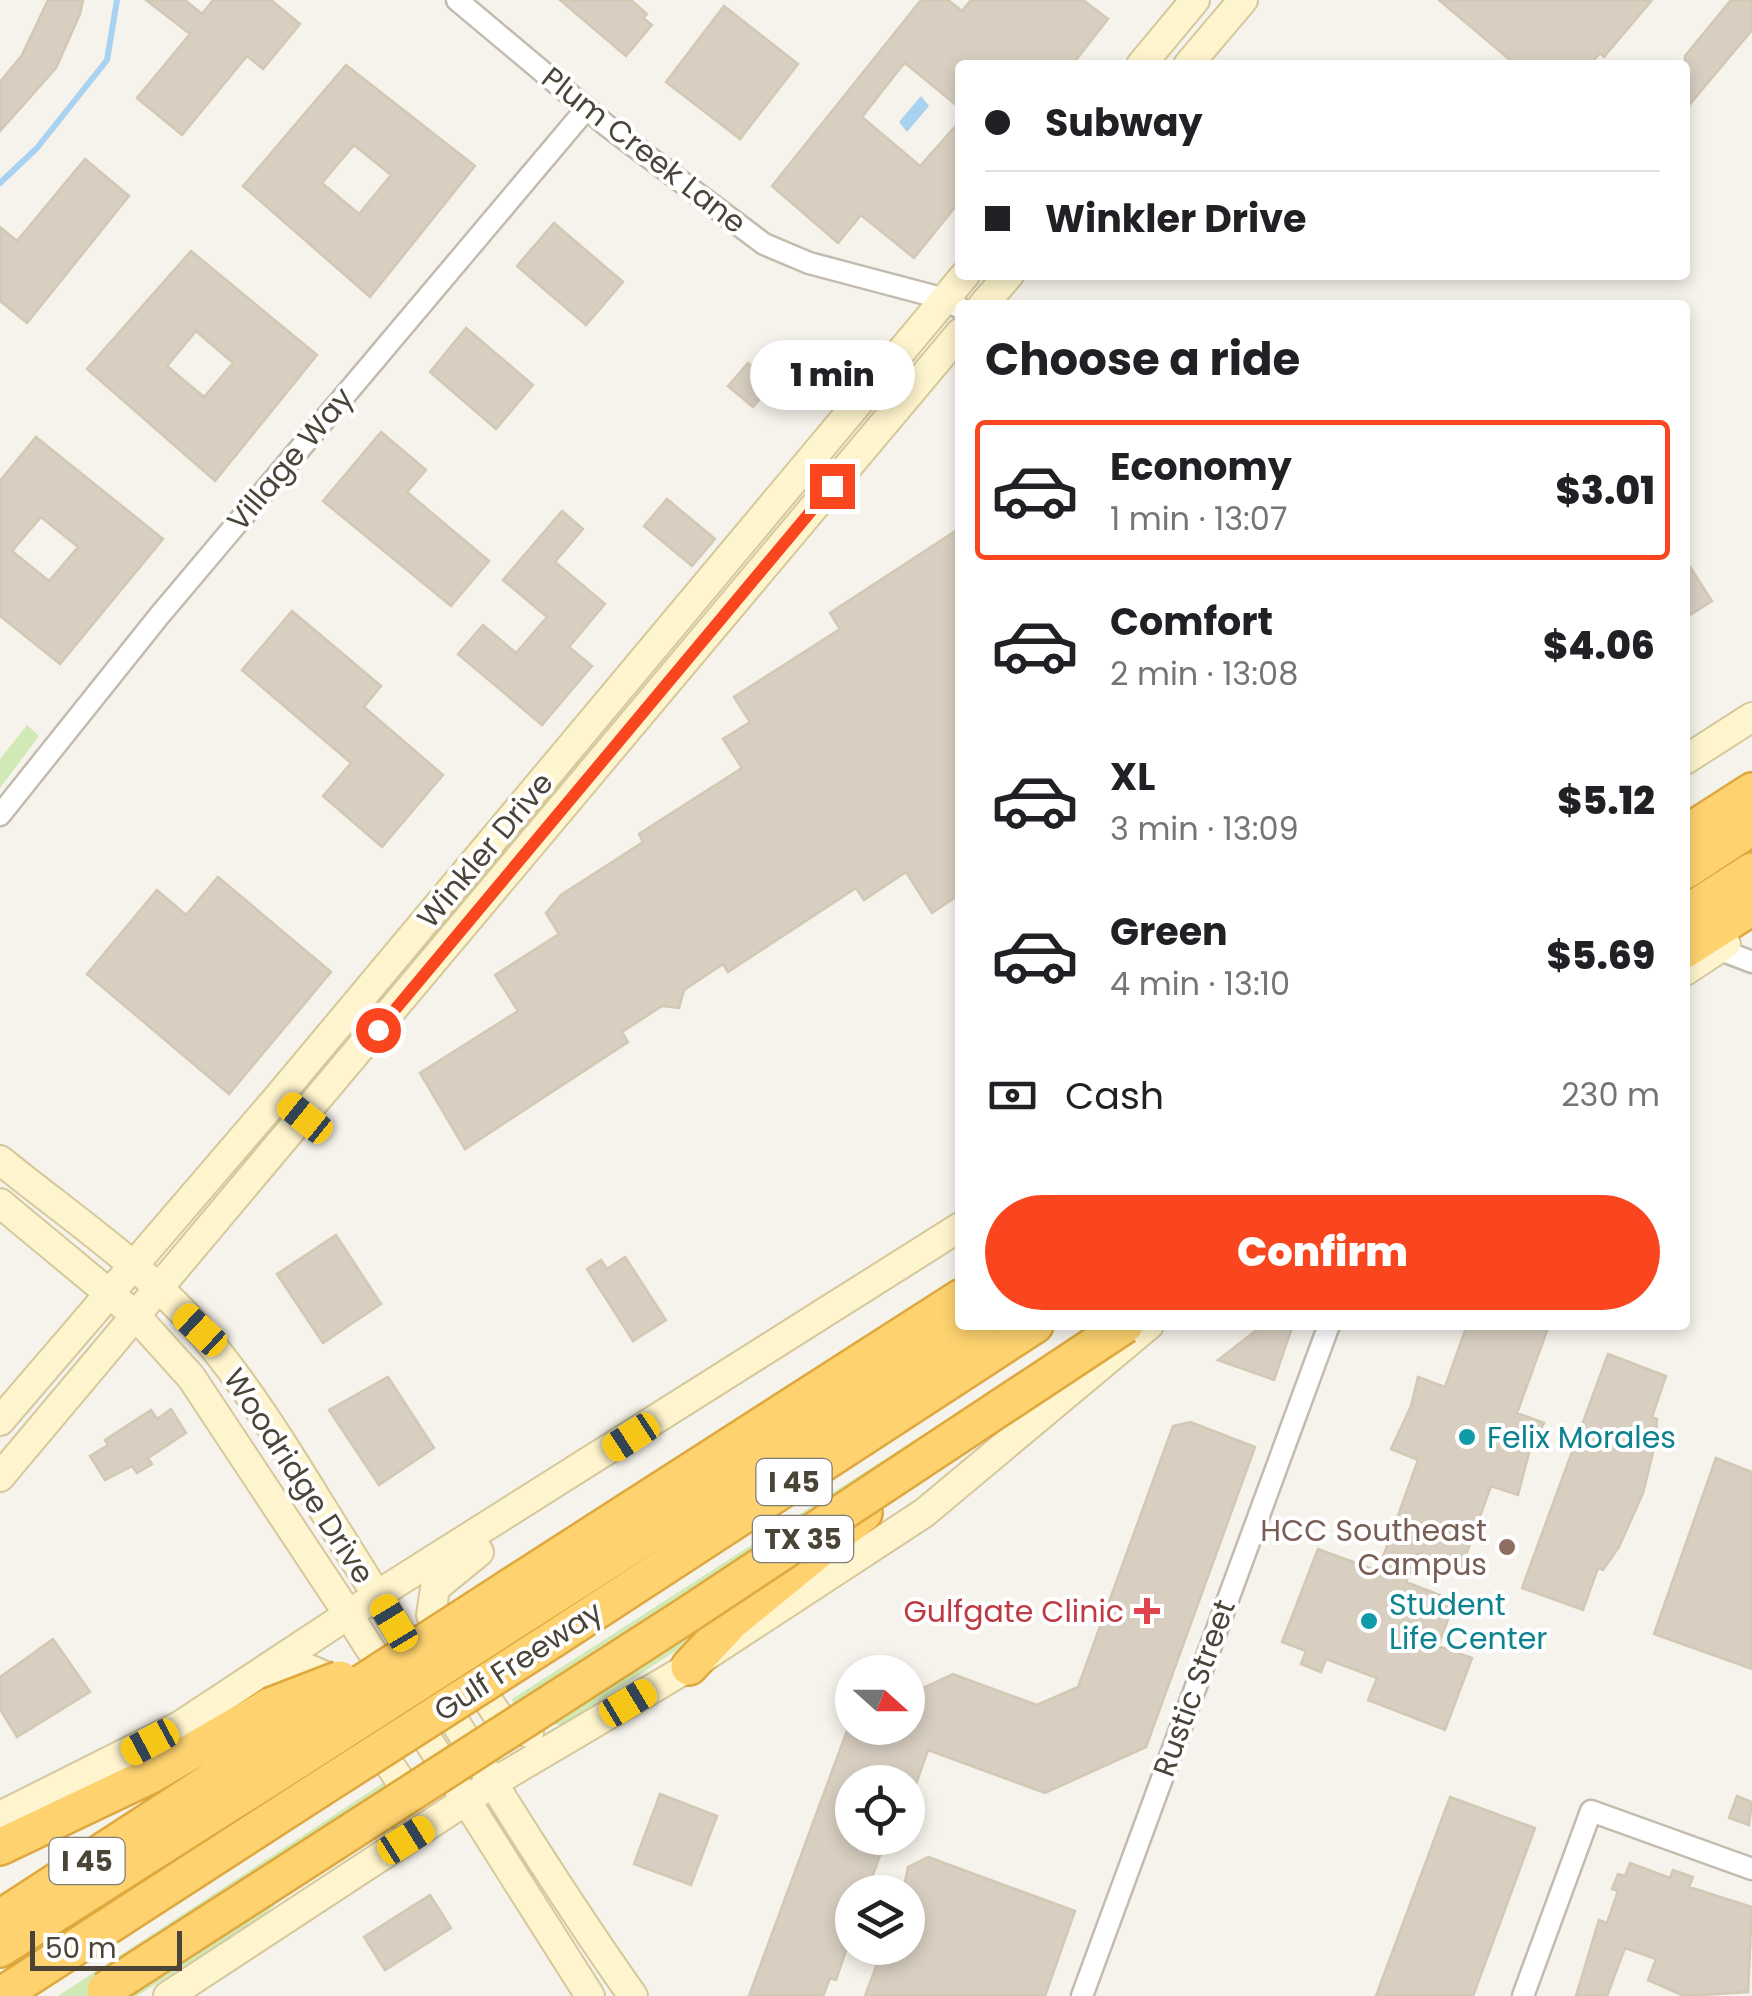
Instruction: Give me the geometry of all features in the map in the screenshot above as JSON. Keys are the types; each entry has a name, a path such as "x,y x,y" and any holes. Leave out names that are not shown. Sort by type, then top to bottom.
{"highway":[{"path":"1690,831 1752,791"},
{"path":"1690,868 1752,827"},
{"path":"1690,911 1752,872"},
{"path":"1701,949 1752,907"},
{"name":"Gulf Freeway","path":"0,1948 274,1720 523,1597 955,1301"},
{"name":"Gulf Freeway","path":"0,1918 174,1804 274,1720 523,1597 969,1330"},
{"name":"Gulf Freeway","path":"0,1996 1027,1330"},
{"path":"689,1667 731,1622 1088,1330"},
{"name":"TX 35","path":"96,1996 1117,1330"},
{"path":"0,1846 274,1720"},
{"path":"0,1888 174,1804"}],"main road":[{"path":"1145,60 1195,0"},
{"path":"1192,60 1242,0"},
{"name":"Winkler Drive","path":"0,1421 279,1096 705,586 952,303 962,280"},
{"path":"987,300 1005,280"},
{"name":"Winkler Drive","path":"0,1477 305,1118 955,338"},
{"path":"705,586 730,608"},
{"path":"1690,757 1752,716"},
{"path":"533,792 558,814"},
{"path":"396,1008 410,963 432,937 436,925 432,914"},
{"path":"1701,949 1752,928"},
{"path":"334,1030 360,1052"},
{"path":"279,1096 305,1118"},
{"name":"Woodridge Drive","path":"0,1160 156,1290 200,1330 223,1360 377,1595 492,1784 633,1996"},
{"name":"Woodridge Drive","path":"0,1203 136,1316 191,1377 348,1614 590,1996"},
{"path":"274,1720 348,1614 955,1230"},
{"path":"168,1996 492,1784 689,1667 924,1513 1143,1330"},
{"path":"605,1453 594,1470 452,1571 435,1588 432,1615 501,1720 511,1727 543,1733 562,1730 595,1711 612,1711"},
{"path":"274,1720 302,1666 330,1678 400,1780 399,1798 390,1816 364,1846 311,1886 293,1912"},
{"path":"0,1816 181,1726 274,1720"}],"street":[{"name":"Plum Creek Lane","path":"457,0 587,108 764,244 809,263 952,303"},
{"name":"Village Way","path":"0,815 159,616 587,108"},
{"path":"1701,949 1752,962"},
{"name":"Rustic Street","path":"1082,1996 1327,1330"},
{"path":"1524,1996 1590,1811 1752,1869"}],"green space":[{"path":"27,725 39,736 0,788 0,759"},
{"path":"983,1404 700,1635 564,1724 534,1727 516,1719 512,1699 969,1405"},
{"path":"386,1781 388,1798 263,1916 137,1996 58,1996"}],"water":[{"path":"921,96 929,106 907,132 899,122"}],"building":[{"path":"48,0 83,0 56,68 0,131 0,82 22,55"},
{"path":"146,0 185,0 202,14 213,0 271,0 300,24 263,69 247,56 182,135 137,98 190,34"},
{"path":"560,0 631,0 647,14 643,18 652,25 626,56"},
{"path":"921,0 948,0 962,11 971,0 1083,0 1108,19 1076,60 955,60 955,104 905,63 902,66 862,117 920,166 955,127 955,207 914,258 861,215 838,243 772,186"},
{"path":"1439,0 1652,0 1604,57 1600,53 1594,60 1510,60"},
{"path":"1731,0 1752,0 1752,30 1690,104 1690,60 1685,60"},
{"path":"724,6 798,64 740,139 666,82"},
{"path":"346,65 475,166 370,297 243,186","holes":["354,145 391,175 359,214 322,183"]},
{"path":"85,159 129,196 27,323 0,301 0,227 17,241"},
{"path":"554,223 623,282 586,325 517,266"},
{"path":"191,251 317,355 215,481 87,369","holes":["196,331 233,363 204,397 167,366"]},
{"path":"466,328 533,385 496,429 430,372"},
{"path":"748,363 773,384 753,407 728,386"},
{"path":"381,432 426,470 407,492 489,561 451,606 323,501"},
{"path":"36,437 163,539 60,664 0,616 0,481","holes":["41,517 78,547 49,581 12,551"]},
{"path":"667,499 715,539 692,566 644,526"},
{"path":"562,511 583,529 555,562 605,604 569,647 592,666 542,725 458,654 483,625 516,653 547,617 503,580"},
{"path":"955,531 955,897 932,913 906,872 864,900 856,888 728,972 723,964 684,990 679,1008 662,1006 622,1032 628,1042 465,1149 420,1073 518,1011 495,975 559,934 546,913 561,895 643,842 639,834 742,768 723,739 750,722 734,697 840,629 830,613"},
{"path":"1690,567 1712,601 1690,615"},
{"path":"292,611 381,686 364,707 443,775 382,847 323,796 351,763 242,670"},
{"path":"218,877 331,972 229,1094 87,974 157,890 186,915"},
{"path":"336,1235 381,1304 323,1343 277,1274"},
{"path":"625,1257 666,1320 633,1341 587,1269 601,1260 607,1269"},
{"path":"1257,1330 1291,1330 1274,1380 1218,1360"},
{"path":"1465,1330 1547,1330 1517,1413 1544,1423 1530,1449 1518,1495 1491,1486 1461,1569 1418,1553 1406,1582 1455,1601 1438,1646 1472,1658 1445,1730 1368,1700 1377,1678 1326,1659 1321,1672 1301,1664 1306,1651 1282,1642 1318,1549 1378,1571 1418,1460 1391,1449 1411,1406 1418,1377 1445,1387"},
{"path":"1608,1354 1666,1376 1652,1417 1657,1419 1655,1444 1643,1493 1619,1547 1603,1570 1598,1568 1583,1610 1522,1588"},
{"path":"388,1377 434,1448 379,1485 329,1410"},
{"path":"171,1409 186,1433 148,1458 152,1464 137,1473 132,1466 105,1480 90,1456 108,1445 105,1440 151,1410 157,1419"},
{"path":"1190,1422 1255,1447 1146,1747 1045,1793 928,1750 923,1765 835,1765 835,1855 880,1855 873,1875 835,1875 835,1965 841,1965 836,1980 830,1978 823,1996 749,1996 842,1745 925,1745 925,1687 953,1674 1037,1705 1078,1687 1173,1426"},
{"path":"1716,1458 1752,1472 1752,1669 1654,1634"},
{"path":"53,1639 90,1692 17,1737 0,1709 0,1677"},
{"path":"660,1794 717,1816 691,1885 634,1864"},
{"path":"1737,1796 1752,1802 1749,1825 1729,1818"},
{"path":"1450,1797 1535,1828 1473,1996 1376,1996"},
{"path":"928,1857 1075,1911 1045,1996 865,1996 877,1965 925,1965 925,1875 906,1875 908,1867"},
{"path":"1630,1863 1670,1878 1673,1870 1693,1877 1689,1887 1752,1907 1748,1992 1684,1996 1648,1980 1656,1959 1625,1948 1607,1996 1576,1996 1599,1920 1607,1923 1618,1891 1612,1889 1618,1874 1625,1876"},
{"path":"430,1895 451,1928 385,1970 364,1937"}],"waterway":[{"path":"0,183 37,148 107,60 117,0"}],"place":[{"name":"Felix Morales","path":"1467,1437"},
{"name":"HCC Southeast Campus","path":"1507,1547"},
{"name":"Gulfgate Clinic","path":"1147,1611"},
{"name":"Student Life Center","path":"1369,1621"}],"route":[{"path":"378,1030 832,486"}]}
